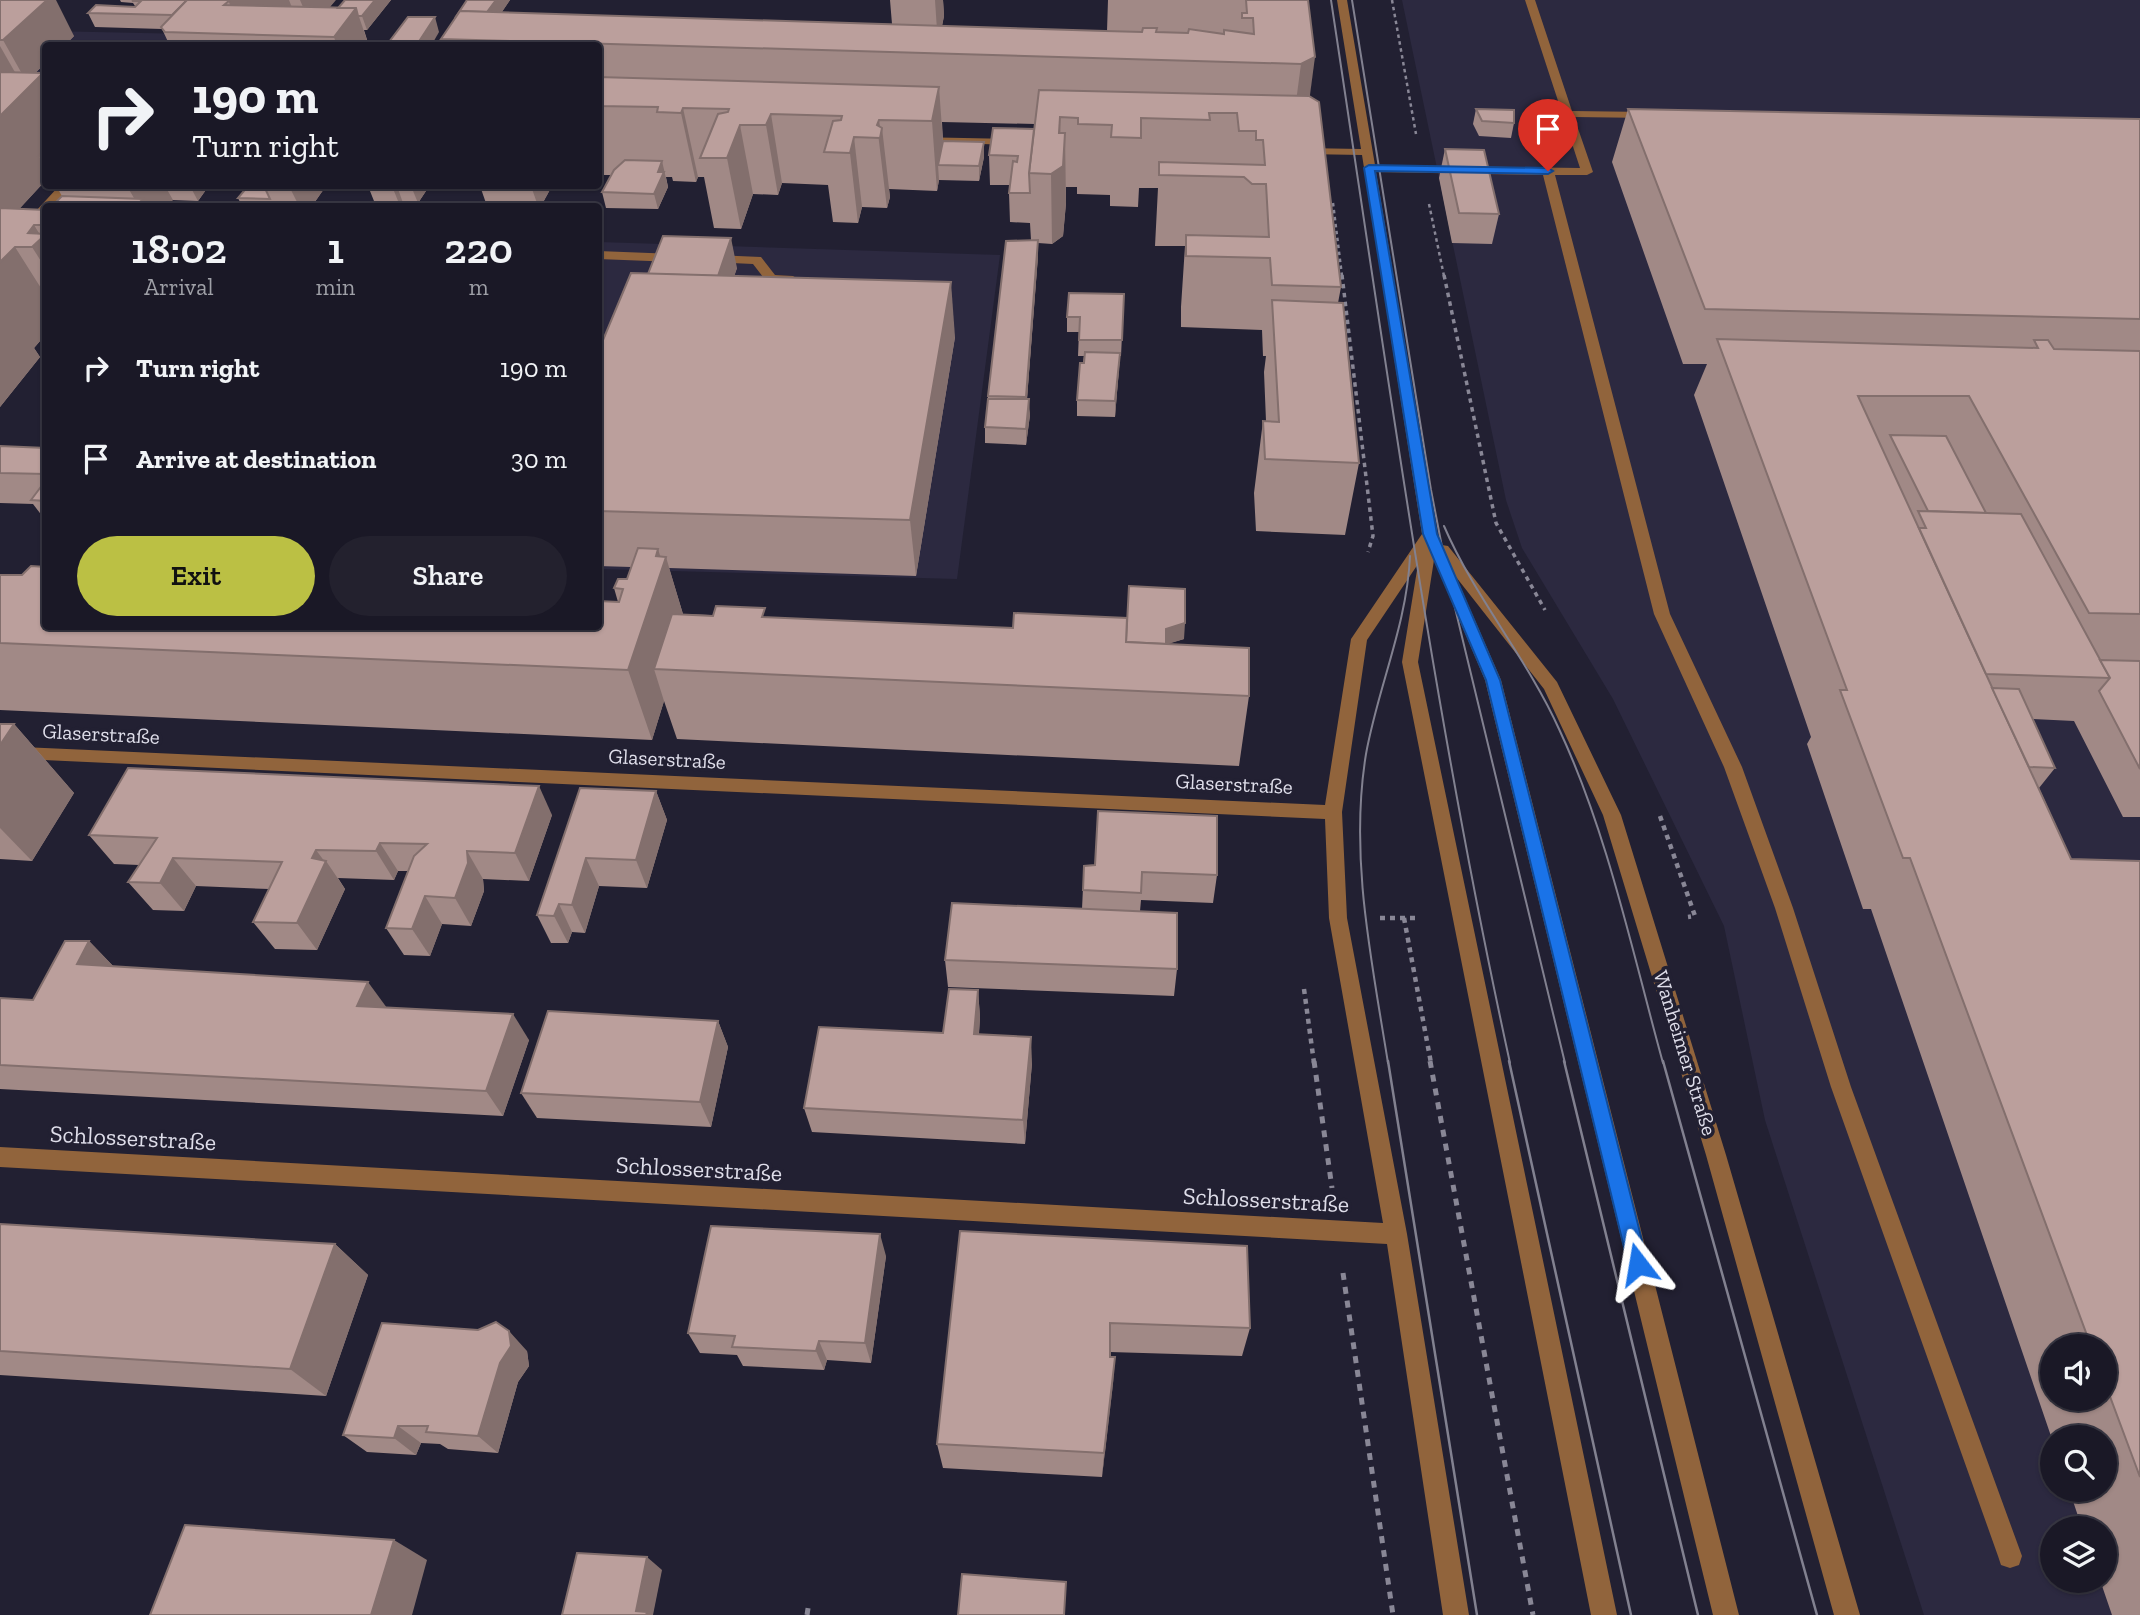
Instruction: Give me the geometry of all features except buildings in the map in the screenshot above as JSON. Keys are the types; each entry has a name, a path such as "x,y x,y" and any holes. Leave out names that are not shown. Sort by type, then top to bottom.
{"street":[{"name":"Wanheimer Straße","path":"1342,0 1430,534 1493,680 1726,1615"},
{"path":"1369,168 1587,172 1530,0"},
{"path":"1568,114 1664,116"},
{"path":"901,138 1025,142"},
{"path":"1286,150 1367,152"},
{"path":"1548,171 1662,614 1733,767 1784,908 1841,1087 2010,1556"},
{"path":"50,203 62,189"},
{"path":"0,257 27,235 42,213"},
{"path":"602,255 757,260 771,279 811,280"},
{"name":"Wanheimer Straße","path":"1430,534 1410,662 1604,1615"},
{"name":"Wanheimer Straße","path":"1430,534 1551,686 1612,815 1716,1155 1847,1615"},
{"path":"1430,534 1359,639 1333,812 1338,918 1396,1234 1456,1615"},
{"name":"Glaserstraße","path":"0,752 1333,812"},
{"name":"Schlosserstraße","path":"0,1157 1396,1234"}],"path":[{"path":"1392,0 1422,169 1496,523 1549,615"},
{"path":"1327,151 1356,417 1373,536 1366,558"},
{"path":"1658,811 1695,916"},
{"path":"1404,918 1533,1615"},
{"path":"807,1615 809,1602"}],"shaded area":[{"path":"1402,0 2140,0 2140,1615 1924,1615 1765,1120 1724,926 1613,699 1522,548 1506,500"},
{"path":"0,30 189,34 182,42 42,42 42,125"},
{"path":"602,242 1000,255 957,579 602,569"}],"tram line":[{"path":"1331,0 1434,666 1482,931 1510,1063"},
{"path":"1352,0 1431,490 1449,583 1565,1063"},
{"path":"1444,526 1471,578 1532,677 1576,769 1618,893 1663,1063"},
{"path":"1388,1063 1361,870 1361,793 1371,729 1404,607 1410,556"},
{"path":"1388,1061 1477,1615"},
{"path":"1509,1061 1631,1615"},
{"path":"1564,1061 1698,1615"},
{"path":"1663,1061 1817,1615"}],"route":[{"path":"1548,171 1369,168 1430,534 1493,680 1638,1264"}]}
